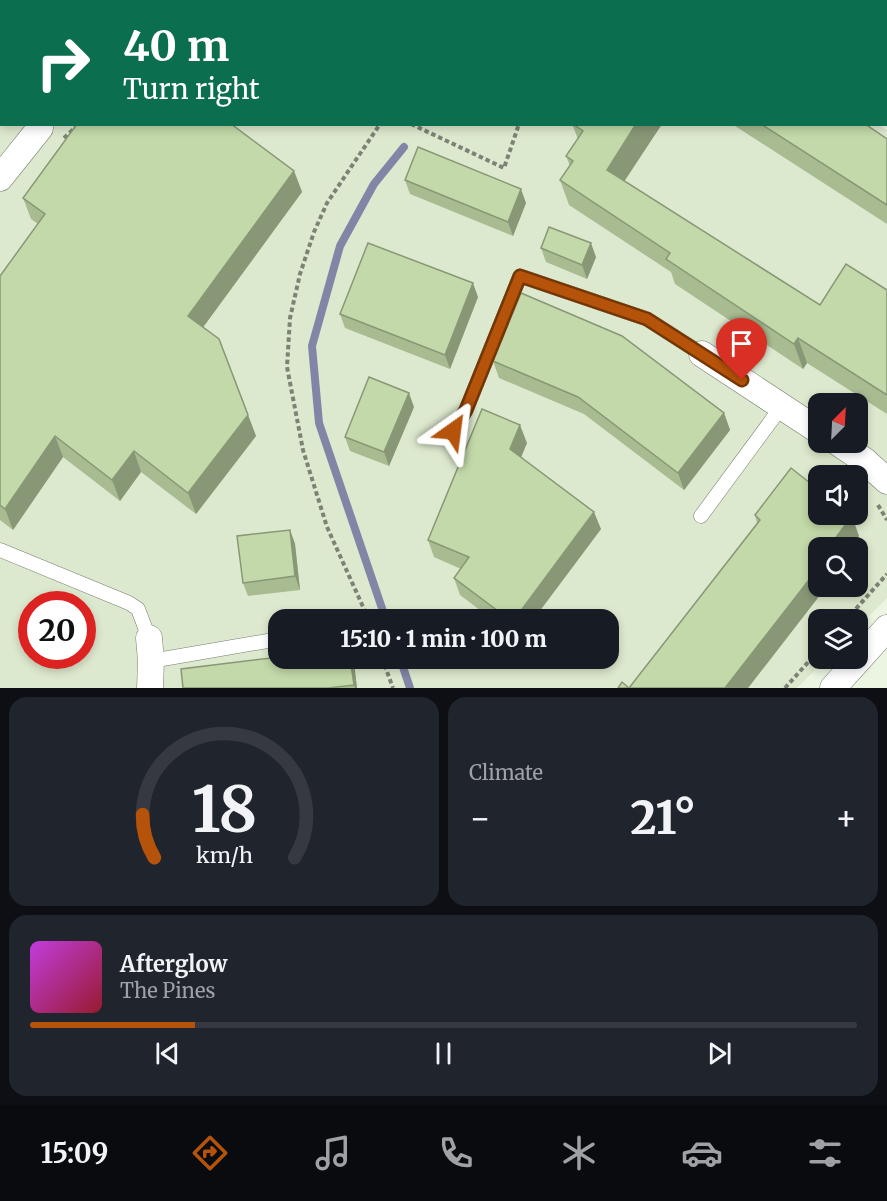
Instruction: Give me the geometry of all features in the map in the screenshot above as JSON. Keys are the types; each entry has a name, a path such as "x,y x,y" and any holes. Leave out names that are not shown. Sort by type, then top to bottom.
{"street":[{"path":"0,178 40,126"},
{"path":"702,354 808,424"},
{"path":"853,453 887,481"},
{"path":"834,688 887,628"},
{"path":"150,650 150,688"}],"lane":[{"path":"453,431 466,410 520,276 647,319 702,354"},
{"path":"701,516 782,406"},
{"path":"0,550 129,603 138,609 150,650 268,640"}],"path":[{"path":"364,609 327,527 303,450 287,367 290,318 300,274 315,232 327,203 379,126"},
{"path":"415,126 504,168 518,126"},
{"path":"856,609 887,573"},
{"path":"785,688 808,662"},
{"path":"386,669 393,688"}],"shaded area":[{"path":"0,126 880,126 887,130 887,598 868,617 868,609 808,609 808,669 816,669 797,688 0,688"}],"building":[{"path":"76,126 234,126 294,171 188,316 219,339 248,415 188,493 134,451 112,480 55,436 5,509 0,505 0,276 45,214 23,198"},
{"path":"576,126 635,126 607,170 820,305 846,264 887,290 887,395 798,338 794,344 666,259 670,253 560,180 573,161 566,156 583,131"},
{"path":"764,126 868,126 887,139 887,205"},
{"path":"418,147 521,189 508,222 405,180"},
{"path":"549,227 591,243 582,265 541,248"},
{"path":"368,243 473,283 445,355 340,314"},
{"path":"521,293 622,336 724,413 678,473 578,397 493,361"},
{"path":"369,377 409,393 384,452 345,437"},
{"path":"482,409 520,425 510,449 594,512 522,609 495,609 454,578 469,557 428,540"},
{"path":"791,468 808,481 808,525 845,525 836,537 808,537 808,581 725,688 629,688 760,520 755,515"},
{"path":"290,530 295,576 243,583 237,536"},
{"path":"268,658 268,669 352,669 354,685 328,688 183,688 181,669"},
{"path":"622,682 629,688 618,688"}],"waterway":[{"path":"382,609 319,423 312,346 340,246 374,184 404,147"},
{"path":"404,669 410,688"}],"route":[{"path":"453,431 466,410 520,276 647,319 742,380"}]}
